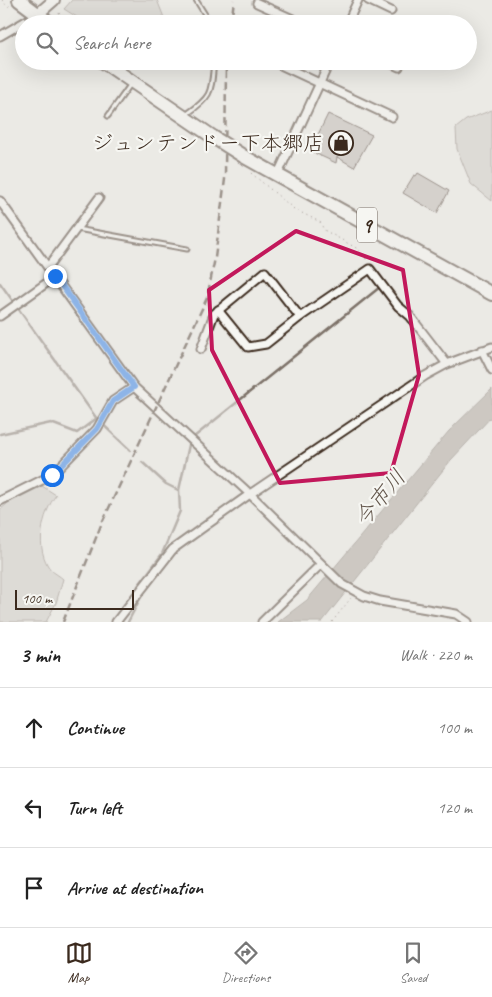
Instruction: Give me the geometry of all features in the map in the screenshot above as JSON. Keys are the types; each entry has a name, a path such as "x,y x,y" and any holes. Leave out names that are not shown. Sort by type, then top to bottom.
{"highway":[{"path":"14,3 38,14"},
{"name":"9","path":"114,70 183,118 243,156 492,294"}],"street":[{"path":"38,14 54,0"},
{"path":"351,15 358,0"},
{"path":"368,0 391,11"},
{"path":"257,2 285,15"},
{"path":"0,36 15,27"},
{"path":"292,70 392,117"},
{"path":"277,176 326,70"},
{"path":"48,267 99,198"},
{"path":"0,201 134,387 250,494 342,584 356,592 380,601 456,614 468,622"},
{"path":"218,310 248,347 266,344 300,317 370,269 398,306 410,316 447,364"},
{"path":"201,349 214,314 265,272 300,317"},
{"path":"0,316 55,276"},
{"path":"116,622 174,549 250,494 426,376 447,364 492,347"},
{"path":"482,350 492,370"},
{"path":"0,501 52,475 97,429 113,401 134,387"},
{"path":"262,622 321,564"}],"lane":[{"path":"196,0 205,15"},
{"path":"183,118 206,102 212,84 213,70"},
{"path":"108,116 132,83"},
{"path":"76,229 187,249"}],"path":[{"path":"2,0 8,7 14,3"},
{"path":"249,168 252,174 294,209 320,222 324,230 358,249 370,263 370,269"},
{"path":"332,622 356,592"}],"highlighted area":[{"path":"296,231 403,270 419,375 391,473 280,483 212,350 209,290"}],"shaded area":[{"path":"72,0 157,0 163,15 74,15 64,9"},
{"path":"492,110 492,201 471,184 457,149 456,128 466,120"},
{"path":"492,389 492,416 451,460 322,622 278,622 307,600 449,431"},
{"path":"42,486 56,495 44,521 41,542 46,562 51,570 63,579 56,603 46,622 0,622 0,510 8,503"}],"building":[{"name":"ジュンテンドー下本郷店","path":"328,114 372,135 354,167 337,157 336,163 310,151"},
{"path":"418,173 449,191 437,213 403,193 414,175 416,176"}],"waterway":[{"path":"0,283 97,419 130,450"},
{"path":"128,622 142,595 138,586 162,554 180,511 179,490 189,445 194,437 380,287"},
{"path":"0,434 51,423 77,433 97,418"},
{"path":"142,462 166,484 178,490"}],"railway":[{"path":"232,15 234,0"},
{"path":"63,622 101,525 207,298 215,258 225,179 226,70"}],"place":[{"name":"ジュンテンドー下本郷店","path":"341,143"}],"route":[{"path":"52,475 64,465 97,429 113,401 134,387 55,276"}],"water label":[{"name":"今市川","path":"380,498"}]}
